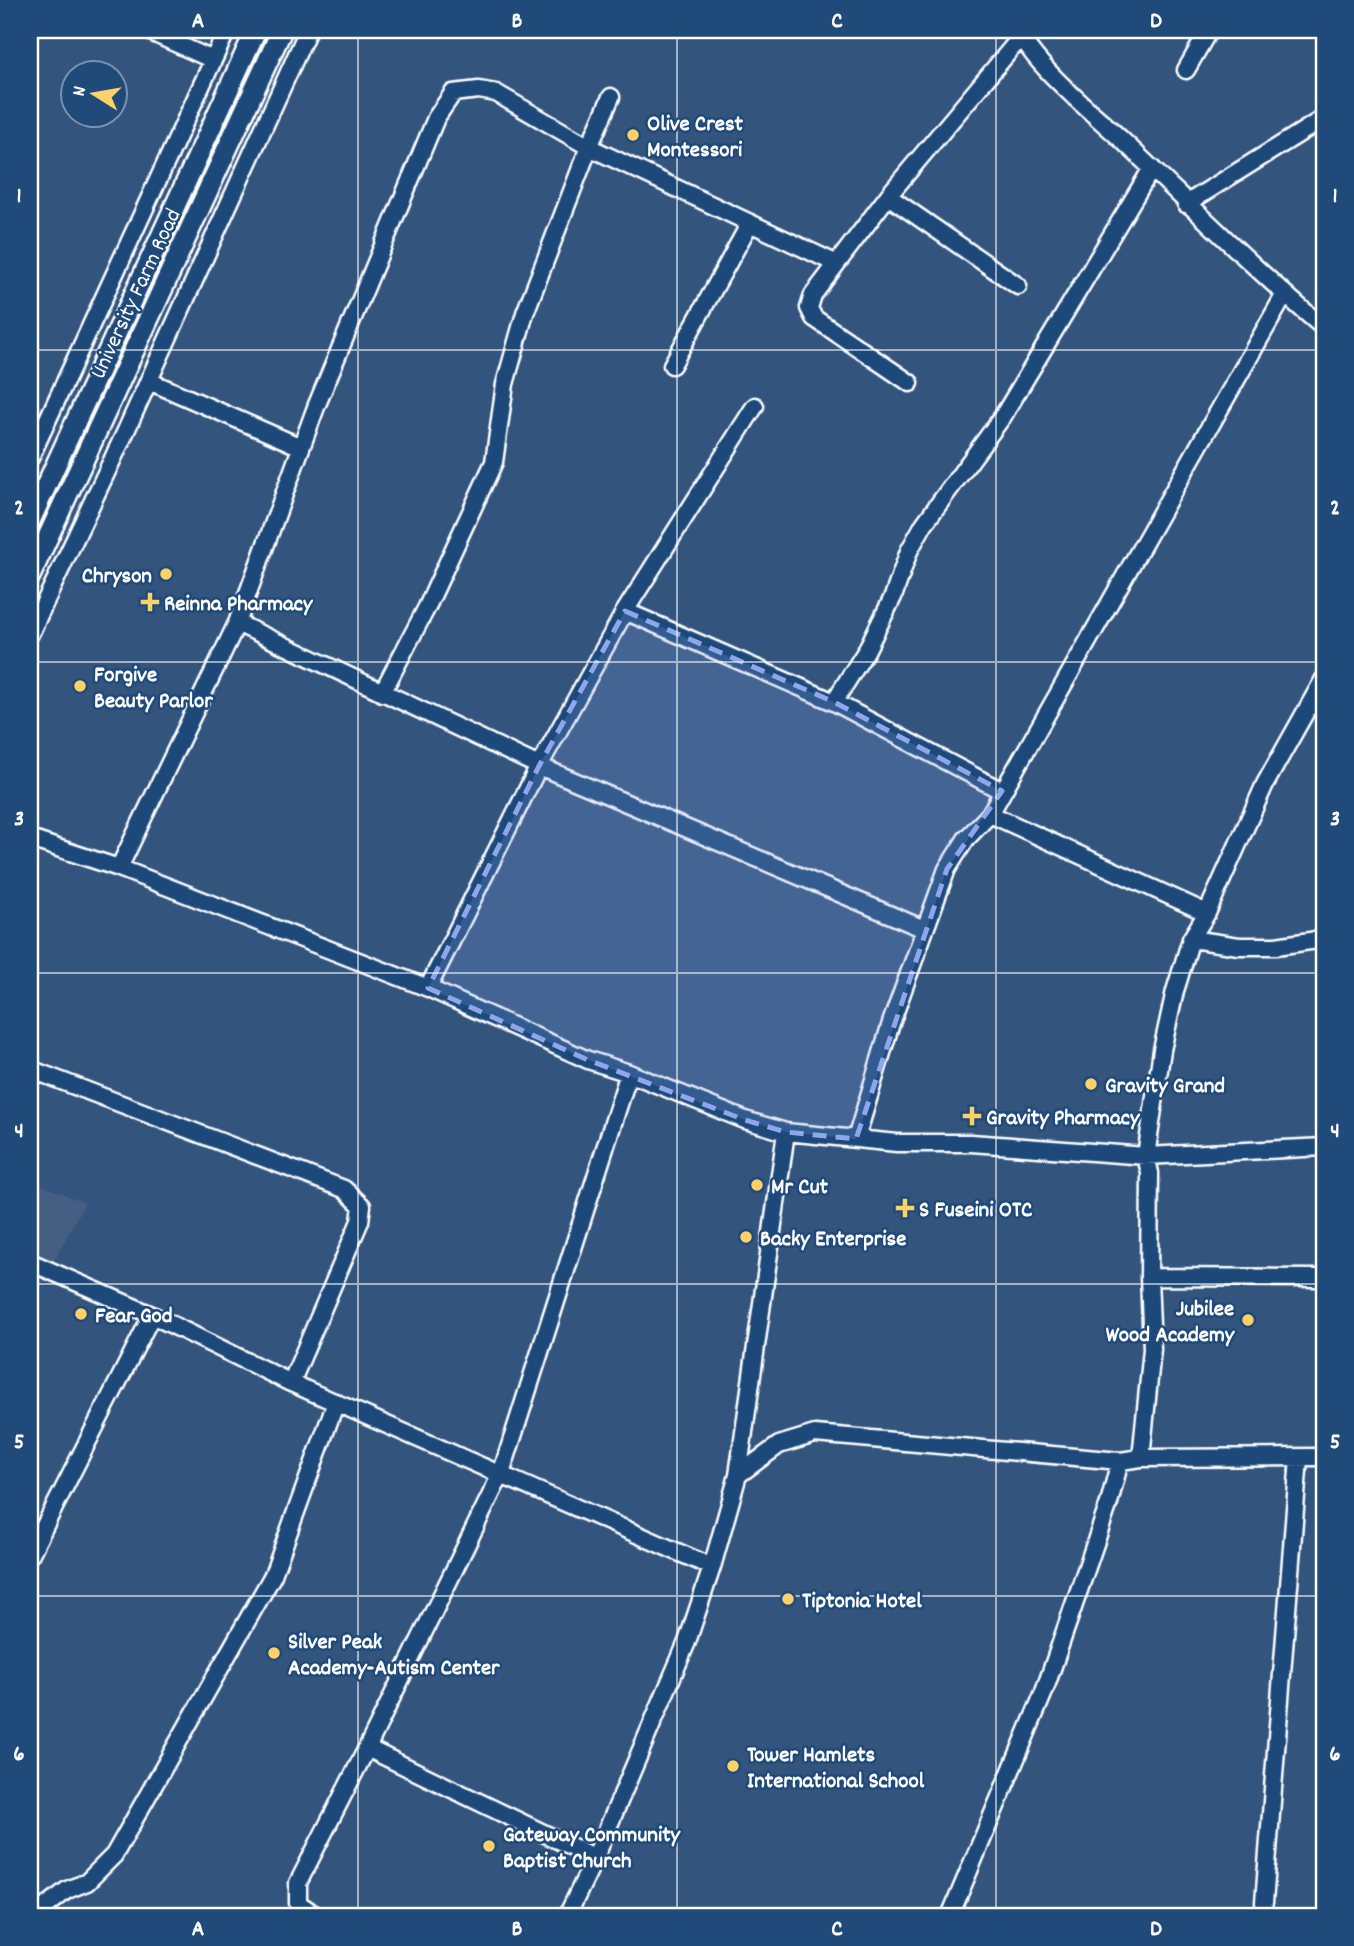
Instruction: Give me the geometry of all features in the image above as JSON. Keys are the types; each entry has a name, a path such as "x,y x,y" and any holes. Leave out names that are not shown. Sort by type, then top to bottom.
{"street":[{"path":"146,30 214,60"},
{"path":"30,458 227,30"},
{"name":"University Farm Road","path":"30,521 256,30"},
{"name":"University Farm Road","path":"30,576 282,30"},
{"path":"30,634 149,381 308,30"},
{"path":"1186,70 1209,30"},
{"path":"910,383 814,318 809,308 813,295 887,196 1020,34 1040,63 1152,168 1186,204 1324,328"},
{"path":"118,868 237,624 301,447 436,118 453,93 479,90 496,93 589,147 835,263"},
{"path":"382,693 427,607 494,462 505,384 525,313 611,97"},
{"path":"1186,204 1324,118"},
{"path":"834,702 866,651 893,597 909,551 924,524 1003,415 1152,168"},
{"path":"887,196 1018,286"},
{"path":"672,365 750,223"},
{"path":"856,1139 891,1023 947,869 966,839 990,814 1284,294"},
{"path":"149,381 301,447"},
{"path":"428,988 539,766 625,611 755,406"},
{"path":"625,611 834,702 1002,791"},
{"path":"237,624 539,766 924,929"},
{"path":"1141,1458 1152,1349 1149,1277 1150,1173 1146,1156 1162,1050 1175,991 1191,939 1207,913 1265,784 1324,679"},
{"path":"990,814 1207,913"},
{"path":"30,839 118,868 428,988 588,1060 629,1073 745,1120 786,1132 897,1143 971,1143 1146,1156 1324,1146"},
{"path":"1191,939 1239,946 1276,946 1324,939"},
{"path":"30,1069 344,1189 354,1196 362,1206 360,1220 291,1383"},
{"path":"317,1916 298,1903 298,1883 500,1475 629,1073"},
{"path":"566,1916 595,1858 687,1642 738,1475 786,1132"},
{"path":"30,1262 152,1315 291,1383 712,1567"},
{"path":"1149,1277 1324,1278"},
{"path":"30,1555 152,1315"},
{"path":"34,1916 67,1890 87,1882 114,1855 273,1576 336,1402"},
{"path":"738,1475 779,1445 815,1434 1120,1461 1141,1458 1324,1457"},
{"path":"1264,1903 1299,1458"},
{"path":"950,1916 1044,1692 1109,1503 1120,1461"},
{"path":"367,1748 595,1858"}],"highlighted area":[{"path":"625,611 834,702 1002,791 947,869 856,1139 786,1132 745,1120 588,1060 428,988 539,766"}],"shaded area":[{"path":"30,1180 85,1203 30,1304"}],"place":[{"name":"Olive Crest Montessori","path":"633,135"},
{"name":"Chryson","path":"166,574"},
{"name":"Reinna Pharmacy","path":"150,602"},
{"name":"Forgive Beauty Parlor","path":"80,686"},
{"name":"Gravity Grand","path":"1091,1084"},
{"name":"Gravity Pharmacy","path":"972,1116"},
{"name":"Mr Cut","path":"757,1185"},
{"name":"S Fuseini OTC","path":"905,1208"},
{"name":"Backy Enterprise","path":"746,1237"},
{"name":"Fear God","path":"81,1314"},
{"name":"Jubilee Wood Academy","path":"1248,1320"},
{"name":"Tiptonia Hotel","path":"788,1599"},
{"name":"Silver Peak Academy-Autism Center","path":"274,1653"},
{"name":"Tower Hamlets International School","path":"733,1766"},
{"name":"Gateway Community Baptist Church","path":"489,1846"}]}
